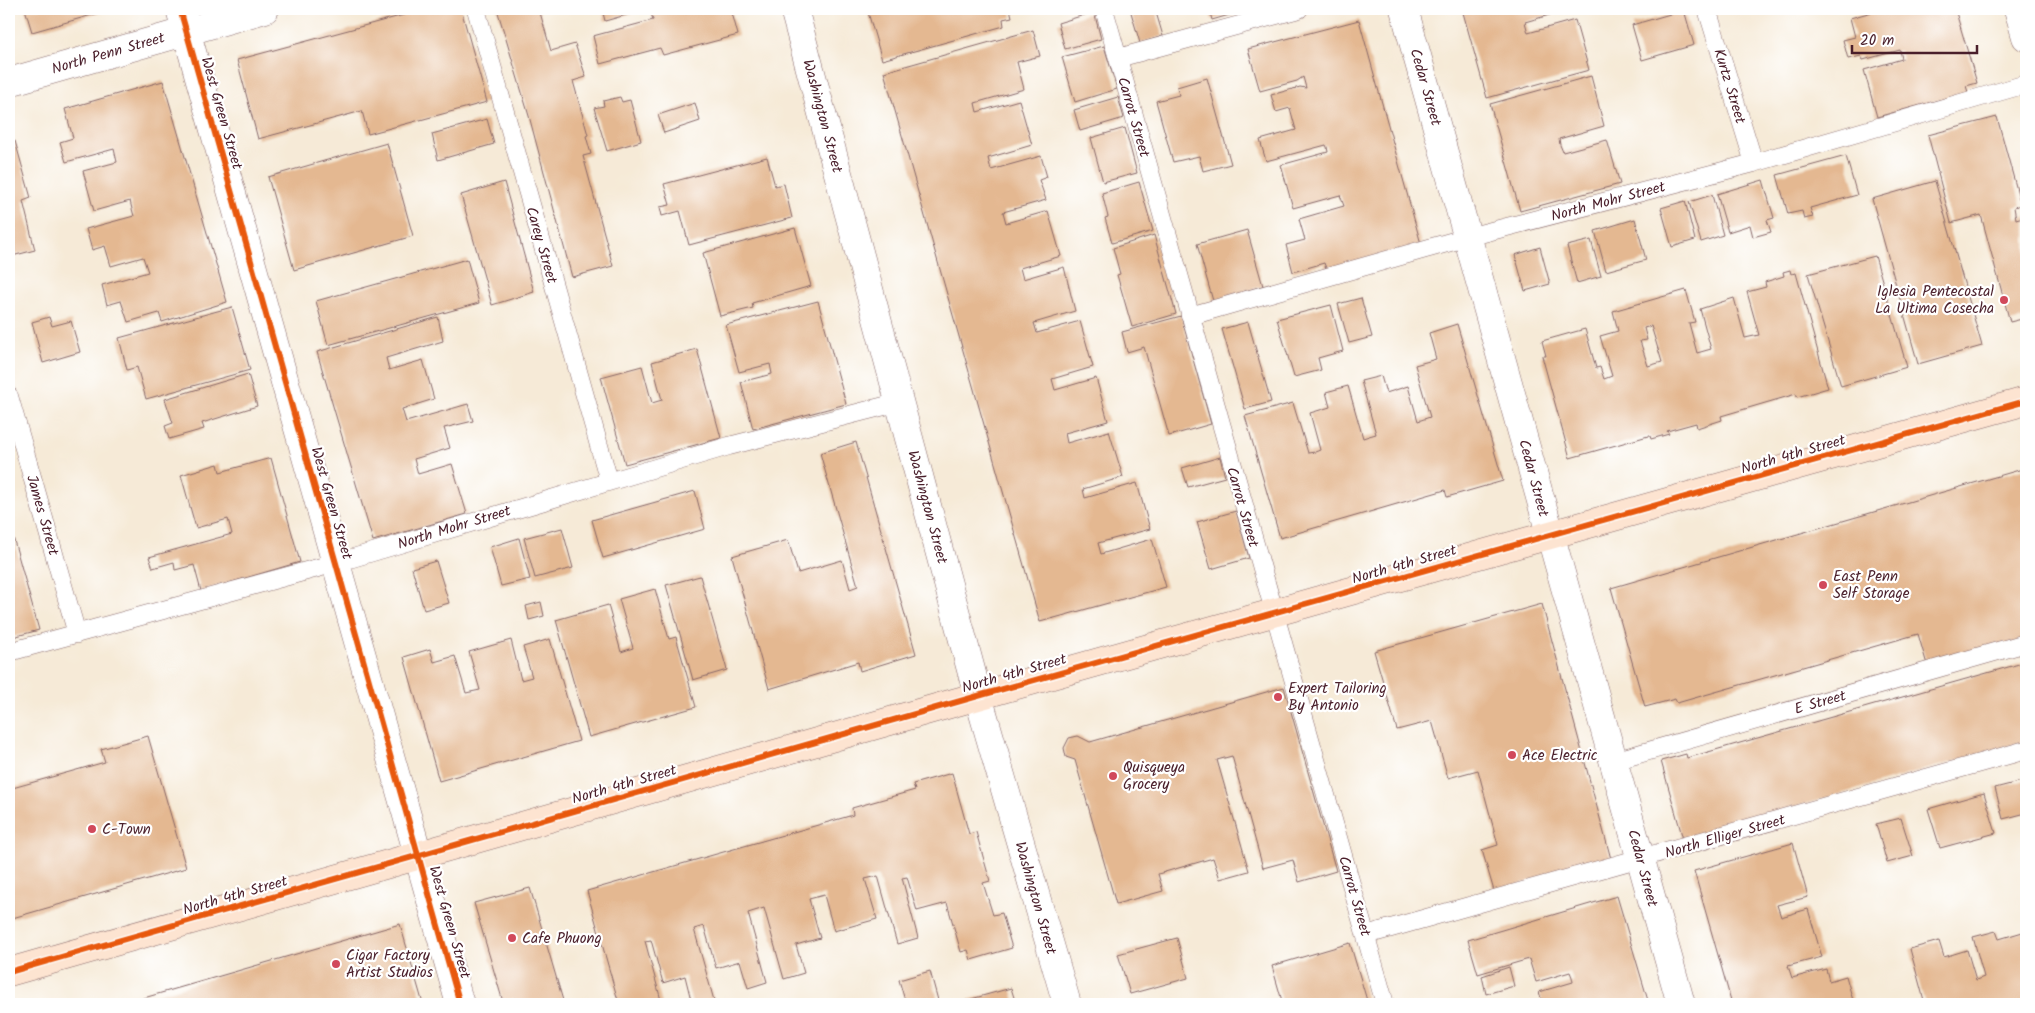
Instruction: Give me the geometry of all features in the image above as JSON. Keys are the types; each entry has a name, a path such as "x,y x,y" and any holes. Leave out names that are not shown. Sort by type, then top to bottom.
{"street":[{"name":"North Penn Street","path":"9,82 183,20 265,9"},
{"name":"Washington Street","path":"794,9 978,696 1066,1004"},
{"name":"Cedar Street","path":"1404,9 1681,1004"},
{"path":"2018,9 2026,37"},
{"name":"West Green Street","path":"183,20 460,1004"},
{"name":"North 4th Street","path":"9,972 978,696 2026,401"}],"lane":[{"name":"Carey Street","path":"476,9 609,481"},
{"name":"Carrot Street","path":"1104,9 1386,1004"},
{"path":"1118,58 1299,9"},
{"name":"Kurtz Street","path":"1707,9 1754,163"},
{"name":"North Mohr Street","path":"1190,316 1468,237 1754,163 2026,84"},
{"name":"James Street","path":"9,396 77,634"},
{"name":"North Mohr Street","path":"9,652 336,563 776,432 900,402"},
{"name":"E Street","path":"1614,761 2026,643"},
{"name":"North Elliger Street","path":"1366,935 1641,860 2026,750"}],"building":[{"path":"25,9 113,9 32,32"},
{"path":"426,9 461,9 487,102 368,134 362,111 258,139 237,60"},
{"path":"497,9 539,9 551,51 575,44 586,77 573,81 588,135 586,136 591,154 583,156 613,266 572,277 529,116"},
{"path":"602,9 647,9 605,21"},
{"path":"650,9 731,9 738,35 663,55 660,48 600,64 593,36 653,20"},
{"path":"867,9 1010,9 1012,17 1003,19 1004,26 882,60"},
{"path":"1130,9 1155,9 1163,36 1140,43"},
{"path":"1209,9 1235,9 1236,13 1212,20"},
{"path":"1462,9 1570,9 1525,22 1528,33 1575,20 1589,70 1487,98"},
{"path":"1883,9 1955,9 1977,83 1966,86 1968,92 1877,117 1864,70 1902,59 1900,50 1863,60 1861,56 1848,59 1843,40 1855,37 1850,18"},
{"path":"1684,10 1694,45 1642,60 1632,25"},
{"path":"1094,12 1101,39 1065,49 1058,23"},
{"path":"1359,20 1421,244 1327,271 1324,263 1293,272 1286,245 1305,240 1299,219 1344,206 1340,195 1293,208 1281,165 1328,152 1327,147 1326,145 1266,161 1260,140 1296,130 1290,108 1276,112 1271,95 1300,87 1306,88 1303,77 1297,81 1260,91 1248,49"},
{"path":"1033,30 1040,56 1017,62 1024,89 975,103 977,112 1019,100 1032,145 988,158 991,170 1041,156 1047,177 1039,180 1046,200 1003,212 1006,223 1048,211 1061,256 1020,268 1023,279 1064,267 1075,311 1034,323 1037,333 1080,321 1093,367 1052,379 1055,390 1096,378 1108,421 1065,433 1067,443 1109,431 1123,477 1083,489 1085,498 1137,483 1150,529 1098,543 1101,554 1152,539 1166,587 1040,622 884,72"},
{"path":"1104,46 1117,89 1075,102 1062,57"},
{"path":"1591,76 1604,126 1559,139 1560,145 1563,152 1607,140 1620,184 1520,211 1490,104"},
{"path":"1207,78 1231,164 1203,171 1199,156 1173,162 1156,101 1179,95 1177,87"},
{"path":"163,81 227,302 162,322 159,313 128,322 121,301 107,305 102,285 148,272 143,257 111,266 105,246 92,250 86,229 134,216 130,201 94,211 83,171 117,162 114,149 66,162 60,142 73,138 65,109"},
{"path":"620,97 622,102 630,100 641,141 607,151 594,108 604,106 603,101"},
{"path":"1118,97 1124,118 1080,131 1074,110"},
{"path":"695,103 700,121 664,133 658,115"},
{"path":"1997,117 2021,205 2014,207 2016,219 2026,216 2026,325 2024,325 2022,319 2010,322 1981,215 1951,223 1928,135"},
{"path":"487,119 494,144 438,160 432,134"},
{"path":"1125,128 1137,173 1103,182 1091,138"},
{"path":"9,130 12,141 15,141 31,198 23,201 35,250 12,256 9,253"},
{"path":"387,143 413,236 294,270 268,177"},
{"path":"1846,156 1857,195 1810,208 1813,217 1804,219 1802,211 1788,214 1777,175"},
{"path":"767,157 775,186 784,184 792,218 689,245 680,211 662,216 660,207 670,205 664,184"},
{"path":"1763,180 1774,218 1767,220 1771,232 1753,237 1750,225 1728,232 1717,194"},
{"path":"1935,181 1982,346 1918,364 1872,199"},
{"path":"504,182 534,292 492,305 461,195"},
{"path":"1139,182 1153,231 1112,243 1105,218 1108,217 1102,193"},
{"path":"1712,195 1723,235 1701,242 1689,202"},
{"path":"1685,201 1695,240 1672,247 1661,208"},
{"path":"1635,219 1646,260 1606,271 1595,231"},
{"path":"795,228 811,286 752,303 753,308 720,316 703,253"},
{"path":"1247,230 1263,286 1213,301 1197,244"},
{"path":"1154,235 1176,314 1132,327 1117,275 1120,274 1113,248"},
{"path":"1591,240 1601,276 1577,283 1567,246"},
{"path":"1540,247 1550,284 1525,291 1515,255"},
{"path":"1875,256 1907,367 1841,386 1808,274"},
{"path":"467,259 479,303 328,345 316,301"},
{"path":"1790,270 1791,274 1796,273 1828,388 1797,397 1796,394 1721,416 1722,420 1697,428 1696,423 1667,431 1669,434 1651,439 1648,436 1570,458 1542,356 1546,356 1542,341 1585,329 1596,368 1600,367 1604,379 1612,376 1600,336 1618,331 1613,311 1686,290 1695,322 1689,323 1697,353 1711,349 1700,309 1734,298 1745,338 1759,335 1747,292 1766,287 1765,282 1784,276 1783,272","holes":["1651,326 1662,362 1648,366 1640,341 1647,340 1644,328"]},
{"path":"1361,298 1372,337 1349,343 1338,304"},
{"path":"818,301 846,404 753,429 741,382 772,374 770,364 739,372 726,325"},
{"path":"1331,305 1343,351 1318,358 1321,370 1294,377 1277,319"},
{"path":"232,307 250,370 146,399 137,367 127,370 119,338"},
{"path":"1181,316 1211,424 1169,436 1144,347 1127,352 1122,332"},
{"path":"49,317 52,326 71,321 80,352 43,363 32,322"},
{"path":"438,317 443,341 386,358 389,370 423,360 434,399 402,409 406,422 468,404 473,421 444,428 450,448 414,459 418,474 452,464 467,514 373,541 317,352"},
{"path":"1248,322 1271,402 1245,409 1222,329"},
{"path":"1457,324 1503,481 1447,497 1445,490 1280,538 1245,416 1293,403 1308,453 1315,452 1320,450 1310,413 1330,407 1326,392 1348,386 1363,438 1376,434 1361,381 1381,376 1386,393 1408,386 1418,421 1430,417 1415,365 1436,359 1429,333"},
{"path":"697,349 721,438 625,464 601,377 642,366 652,403 662,400 652,362"},
{"path":"248,374 257,406 202,423 204,429 169,439 165,426 173,423 165,399"},
{"path":"856,442 916,654 860,671 858,662 769,689 732,556 788,540 798,573 842,560 850,589 858,586 820,453"},
{"path":"1220,457 1225,477 1188,487 1182,468"},
{"path":"271,458 300,562 201,591 194,565 175,570 174,562 153,568 149,557 232,534 228,519 196,528 181,475 218,464 220,472"},
{"name":"East Penn Self Storage","path":"2026,468 2026,640 1928,668 1918,634 1677,703 1675,699 1645,707 1611,588"},
{"path":"695,491 705,529 603,558 592,520"},
{"path":"1236,511 1249,558 1211,569 1197,522"},
{"path":"562,528 573,568 535,578 524,538"},
{"path":"13,537 39,630 9,638 9,538"},
{"path":"519,538 530,579 501,586 490,547"},
{"path":"436,561 449,603 424,610 412,568"},
{"path":"700,576 727,670 693,680 666,585"},
{"path":"655,589 669,639 676,637 696,707 589,737 556,620 608,605 621,652 633,648 619,599"},
{"path":"541,602 544,616 529,620 526,606"},
{"name":"Ace Electric","path":"1542,604 1611,859 1494,891 1482,850 1498,845 1478,770 1448,778 1432,721 1397,730 1374,651"},
{"path":"550,639 579,741 439,781 404,657 430,649 434,662 455,656 466,693 480,690 469,652 511,640 521,680 532,677 523,647"},
{"path":"2026,662 2026,741 1683,839 1661,761 1686,754 1687,758"},
{"path":"1284,687 1336,871 1299,882 1293,860 1263,868 1232,756 1217,760 1249,871 1220,879 1213,858 1158,874 1163,891 1116,904 1075,760 1066,757 1064,748 1069,738 1078,736 1090,742"},
{"name":"C-Town","path":"148,736 186,868 9,919 9,789 105,762 101,749"},
{"path":"952,773 969,834 976,832 990,881 983,883 993,915 1002,913 1012,948 971,960 968,950 961,952 947,903 917,911 907,877 902,878 918,938 897,944 878,876 865,879 877,919 834,931 824,895 809,899 820,938 796,945 804,973 784,979 764,908 748,913 767,982 748,988 740,961 716,968 704,926 694,929 715,1004 692,1004 685,976 663,983 651,940 645,941 662,1004 619,1004 587,891 853,815 852,808 915,790 913,784"},
{"path":"2026,780 2026,813 2003,819 1995,788"},
{"path":"1984,793 1996,833 1940,848 1928,809"},
{"path":"1901,818 1913,856 1887,863 1876,824"},
{"path":"1793,843 1808,897 1777,905 1781,917 1808,909 1822,957 1788,966 1792,978 1826,969 1829,981 1846,976 1854,1004 1732,1004 1694,871"},
{"path":"530,888 564,1004 516,1004 515,998 503,1002 474,903"},
{"path":"1617,896 1649,1004 1543,1004 1539,992 1573,982 1572,977 1570,972 1536,982 1529,959 1478,974 1468,940"},
{"name":"Cigar Factory Artist Studios","path":"400,924 423,1004 123,1004"},
{"path":"1996,931 1999,939 2026,931 2026,1004 1925,1004 1910,949 1939,941 1944,957 1967,950 1976,980 1984,977 1973,937"},
{"path":"1177,938 1188,978 1130,994 1118,954"},
{"path":"1350,943 1368,1004 1273,1004 1282,1001 1272,966"},
{"path":"1509,967 1514,986 1486,994 1482,976"},
{"path":"930,971 939,1004 906,1004 899,980"},
{"path":"1011,988 1016,1004 953,1004"}],"cycle path":[{"path":"180,9 460,1004"},
{"path":"9,972 978,696 2026,401"}],"place":[{"name":"Iglesia Pentecostal La Ultima Cosecha","path":"2004,300"},
{"name":"East Penn Self Storage","path":"1823,585"},
{"name":"Expert Tailoring By Antonio","path":"1278,697"},
{"name":"Ace Electric","path":"1512,755"},
{"name":"Quisqueya Grocery","path":"1113,776"},
{"name":"C-Town","path":"92,829"},
{"name":"Cafe Phuong","path":"512,938"},
{"name":"Cigar Factory Artist Studios","path":"336,964"}]}
